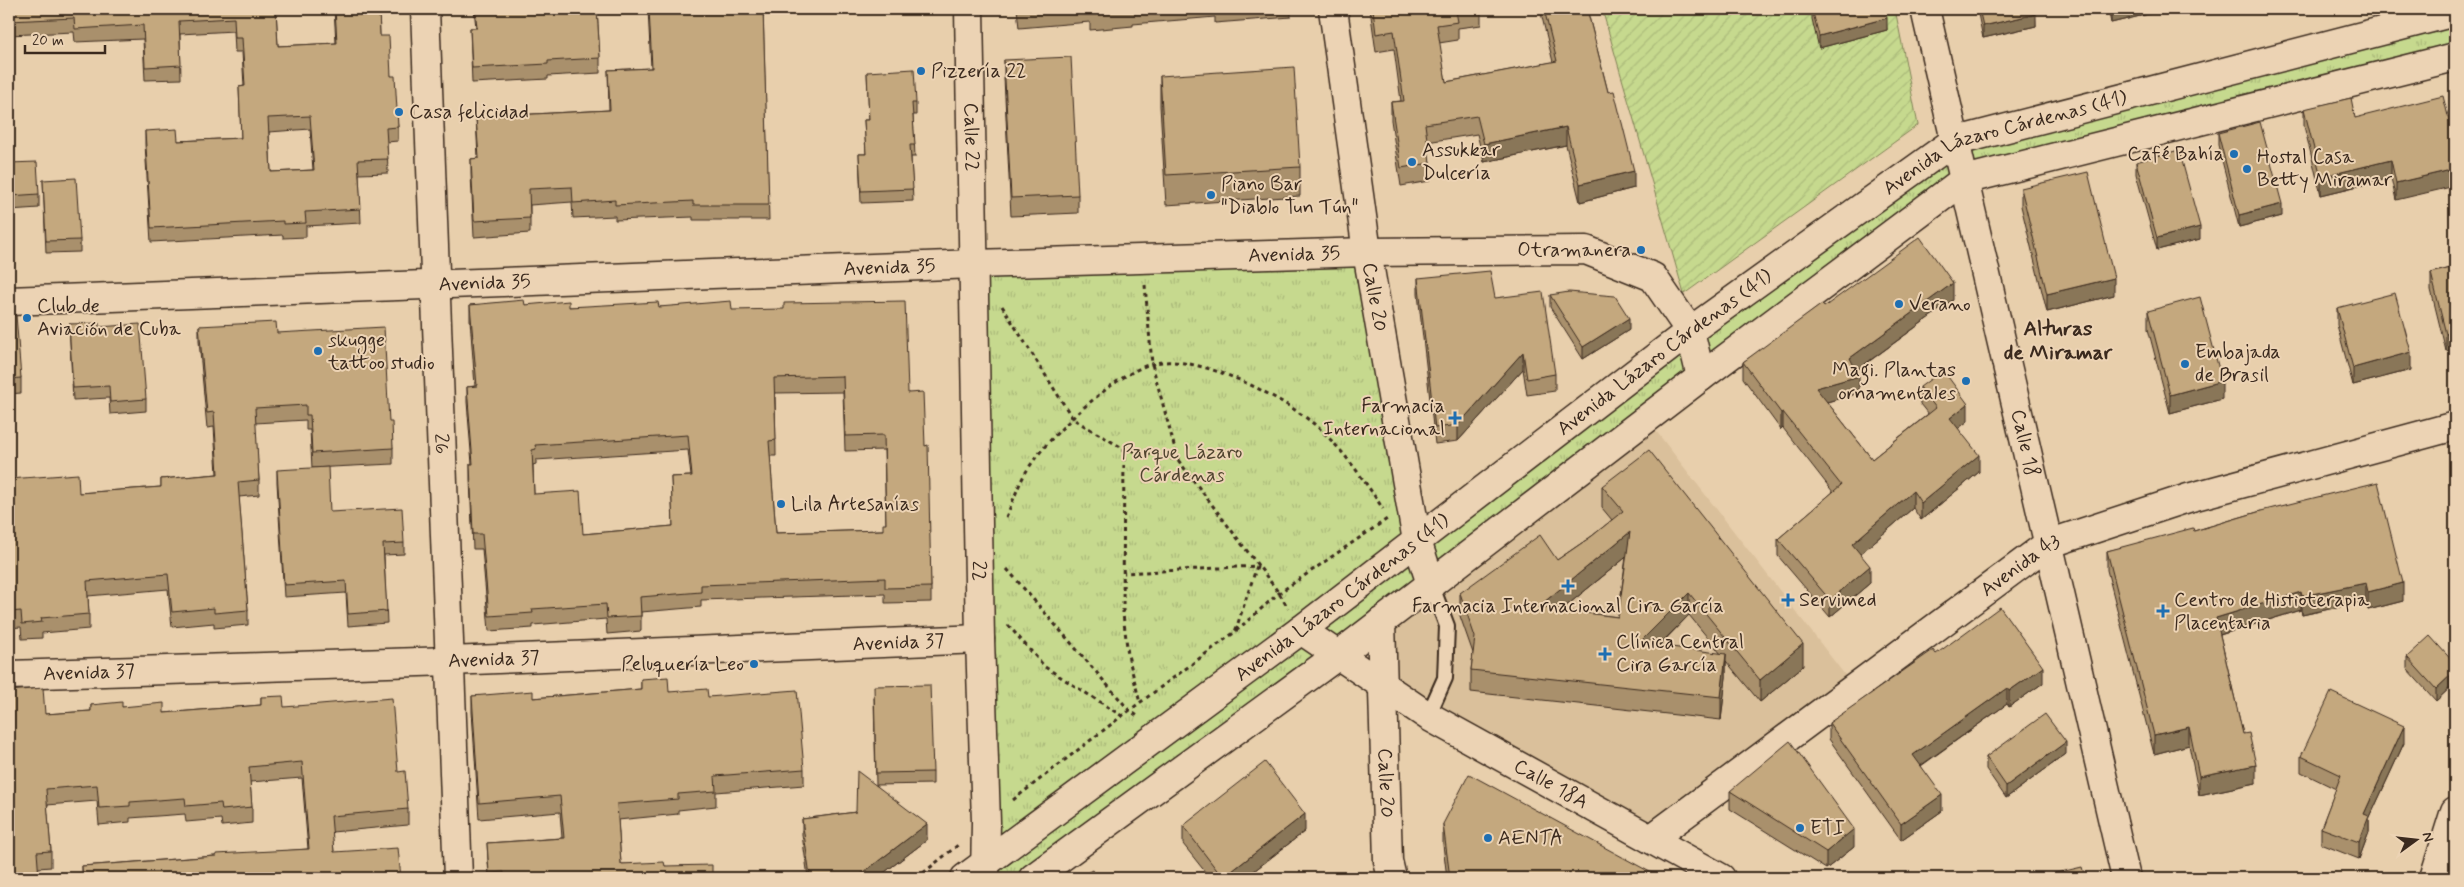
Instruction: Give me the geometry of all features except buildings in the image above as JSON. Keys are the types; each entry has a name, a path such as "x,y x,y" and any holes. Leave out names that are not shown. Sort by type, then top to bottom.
{"street":[{"name":"26","path":"425,9 458,878"},
{"name":"Calle 22","path":"970,9 975,264"},
{"name":"Calle 20","path":"1333,9 1367,252 1412,545 1431,584"},
{"name":"Calle 18","path":"1925,9 1953,142 1964,180 2126,878"},
{"name":"Avenida Lázaro Cárdenas (41)","path":"978,873 1301,630 1690,331 1953,142 2455,12"},
{"name":"Avenida Lázaro Cárdenas (41)","path":"1032,878 1337,656 1701,377 1964,180 2455,57"},
{"name":"Avenida 35","path":"9,301 975,264 1367,252 1586,250 1653,277 1690,331 1701,377"},
{"name":"22","path":"975,264 980,639 986,822 978,873"},
{"name":"Avenida 43","path":"1651,839 2048,544 2188,498 2455,426"},
{"name":"Calle 20","path":"1381,622 1388,861 1392,878"},
{"path":"1301,630 1382,686"},
{"name":"Avenida 37","path":"9,675 450,661 980,639"},
{"name":"Calle 18A","path":"1382,686 1428,716 1722,878"},
{"path":"2434,878 2455,811"}],"lane":[{"path":"1428,716 1445,678 1447,626 1431,584"}],"path":[{"path":"1143,259 1152,364 1178,460 1279,593 1301,630"},
{"path":"1001,305 1073,419 1124,448 1178,460"},
{"path":"1005,519 1026,471 1052,438 1100,393 1129,374 1152,364 1188,363 1219,370 1278,400 1322,430 1364,480 1388,518 1412,545"},
{"path":"1124,448 1124,614 1128,655 1140,703"},
{"path":"917,878 1122,716 1235,632 1279,593 1388,518"},
{"path":"1124,573 1257,566"},
{"path":"1235,632 1257,566"},
{"path":"1006,568 1130,710 1161,734"},
{"path":"980,594 1045,667 1122,716"}],"shaded area":[{"name":"Clínica Central Cira García","path":"1646,418 1855,688 1651,839 1382,686 1381,622"}],"green space":[{"path":"1602,9 1895,9 1918,125 1684,294"},
{"name":"Parque Lázaro Cárdenas","path":"2455,12 2455,55 1964,180 1047,878 989,878 975,264 1367,252 1417,541 1953,142"}],"place":[{"name":"Pizzería 22","path":"921,71"},
{"name":"Casa felicidad","path":"399,112"},
{"name":"Café Bahía","path":"2234,154"},
{"name":"Assukkar Dulcería","path":"1412,162"},
{"name":"Hostal Casa Betty Miramar","path":"2247,169"},
{"name":"Piano Bar \"Diablo Tun Tún\"","path":"1211,195"},
{"name":"Otramanera","path":"1641,250"},
{"name":"Verano","path":"1899,304"},
{"name":"Club de Aviación de Cuba","path":"27,318"},
{"name":"skugge tattoo studio","path":"318,351"},
{"name":"Embajada de Brasil","path":"2185,364"},
{"name":"Magi. Plantas ornamentales","path":"1966,381"},
{"name":"Farmacia Internacional","path":"1455,418"},
{"name":"Lila Artesanías","path":"781,504"},
{"name":"Farmacia Internacional Cira García","path":"1568,586"},
{"name":"Servimed","path":"1788,600"},
{"name":"Centro de Histioterapia Placentaria","path":"2163,611"},
{"name":"Clínica Central Cira García","path":"1605,654"},
{"name":"Peluquería Leo","path":"754,664"},
{"name":"ETI","path":"1800,828"},
{"name":"AENTA","path":"1488,838"}],"district":[{"name":"Alturas de Miramar","path":"2058,341"}]}
